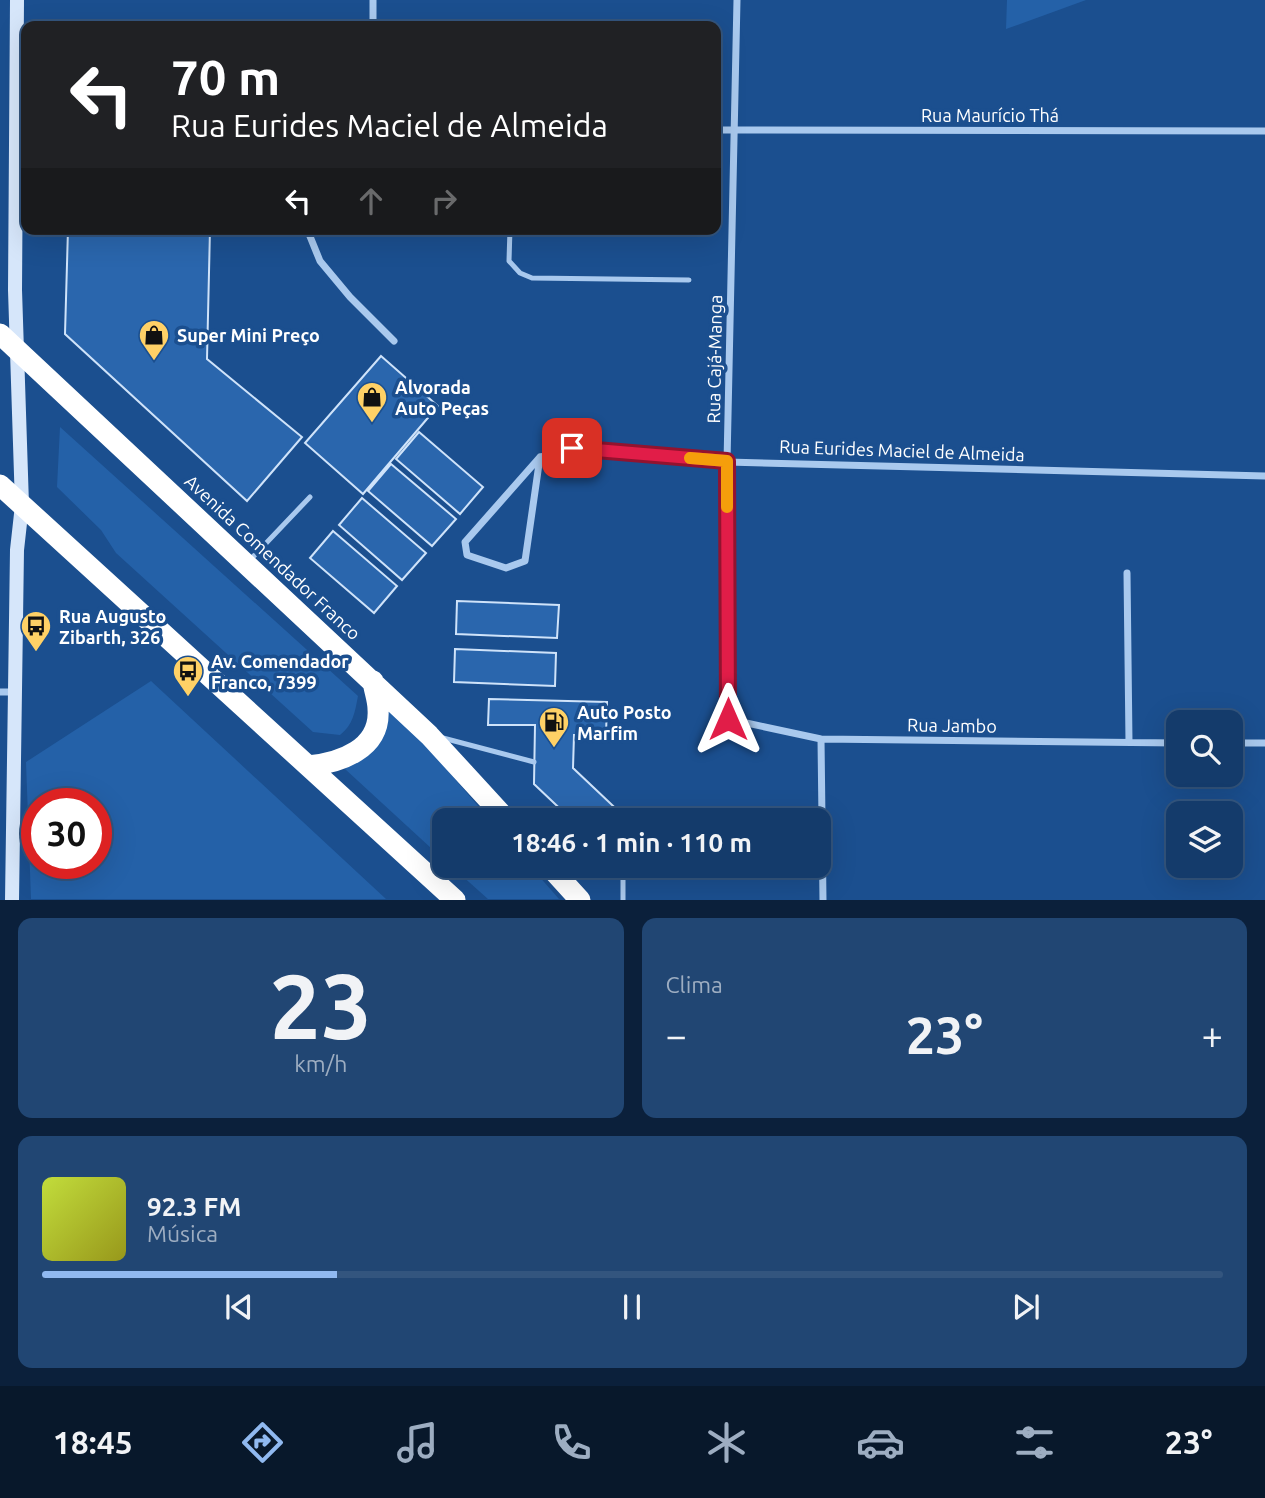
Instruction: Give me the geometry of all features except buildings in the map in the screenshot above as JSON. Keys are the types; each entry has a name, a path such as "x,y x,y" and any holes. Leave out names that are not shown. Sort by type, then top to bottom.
{"highway":[{"name":"Avenida Comendador Franco","path":"0,334 373,681 429,735 496,808"},
{"path":"0,485 455,900"},
{"path":"309,766 345,760 362,748 373,731 379,711 373,681"},
{"path":"560,878 580,900"}],"main road":[{"path":"12,900 7,692 22,505 15,290 21,113 17,0"}],"street":[{"path":"373,0 373,21"},
{"name":"Rua Cajá-Manga","path":"728,719 727,461 737,0"},
{"name":"Rua Maurício Thá","path":"721,130 1265,131"},
{"path":"309,235 320,261 350,297 394,341"},
{"name":"Rua Eurides Maciel de Almeida","path":"540,457 572,448 727,461 1265,476"},
{"path":"540,457 525,561 506,568 467,555 465,542 540,457"},
{"path":"1127,573 1129,742"},
{"name":"Rua Jambo","path":"728,719 821,739 1166,743"},
{"path":"821,739 823,900"},
{"path":"1243,743 1265,744"}],"lane":[{"path":"510,235 509,261 520,273 532,278 689,280"},
{"path":"247,563 310,496"},
{"path":"429,735 534,762"},
{"path":"623,878 623,900"}],"shaded area":[{"path":"1007,0 1086,0 1006,29"},
{"path":"60,427 358,696 353,718 340,735 313,732 116,553 101,530 57,487"},
{"path":"151,681 386,899 31,899 30,879 112,879 112,788 27,788 26,762"},
{"path":"376,687 480,808 432,808 432,849 345,769 365,754"},
{"path":"464,878 541,878 559,899 488,899"}],"slow traffic":[{"path":"690,458 727,461 727,507"}],"place":[{"name":"Super Mini Preço","path":"154,362"},
{"name":"Alvorada Auto Peças","path":"372,424"},
{"name":"Rua Augusto Zibarth, 326","path":"36,653"},
{"name":"Av. Comendador Franco, 7399","path":"188,698"},
{"name":"Auto Posto Marfim","path":"554,749"}],"route":[{"path":"572,448 727,461 728,719"}]}
